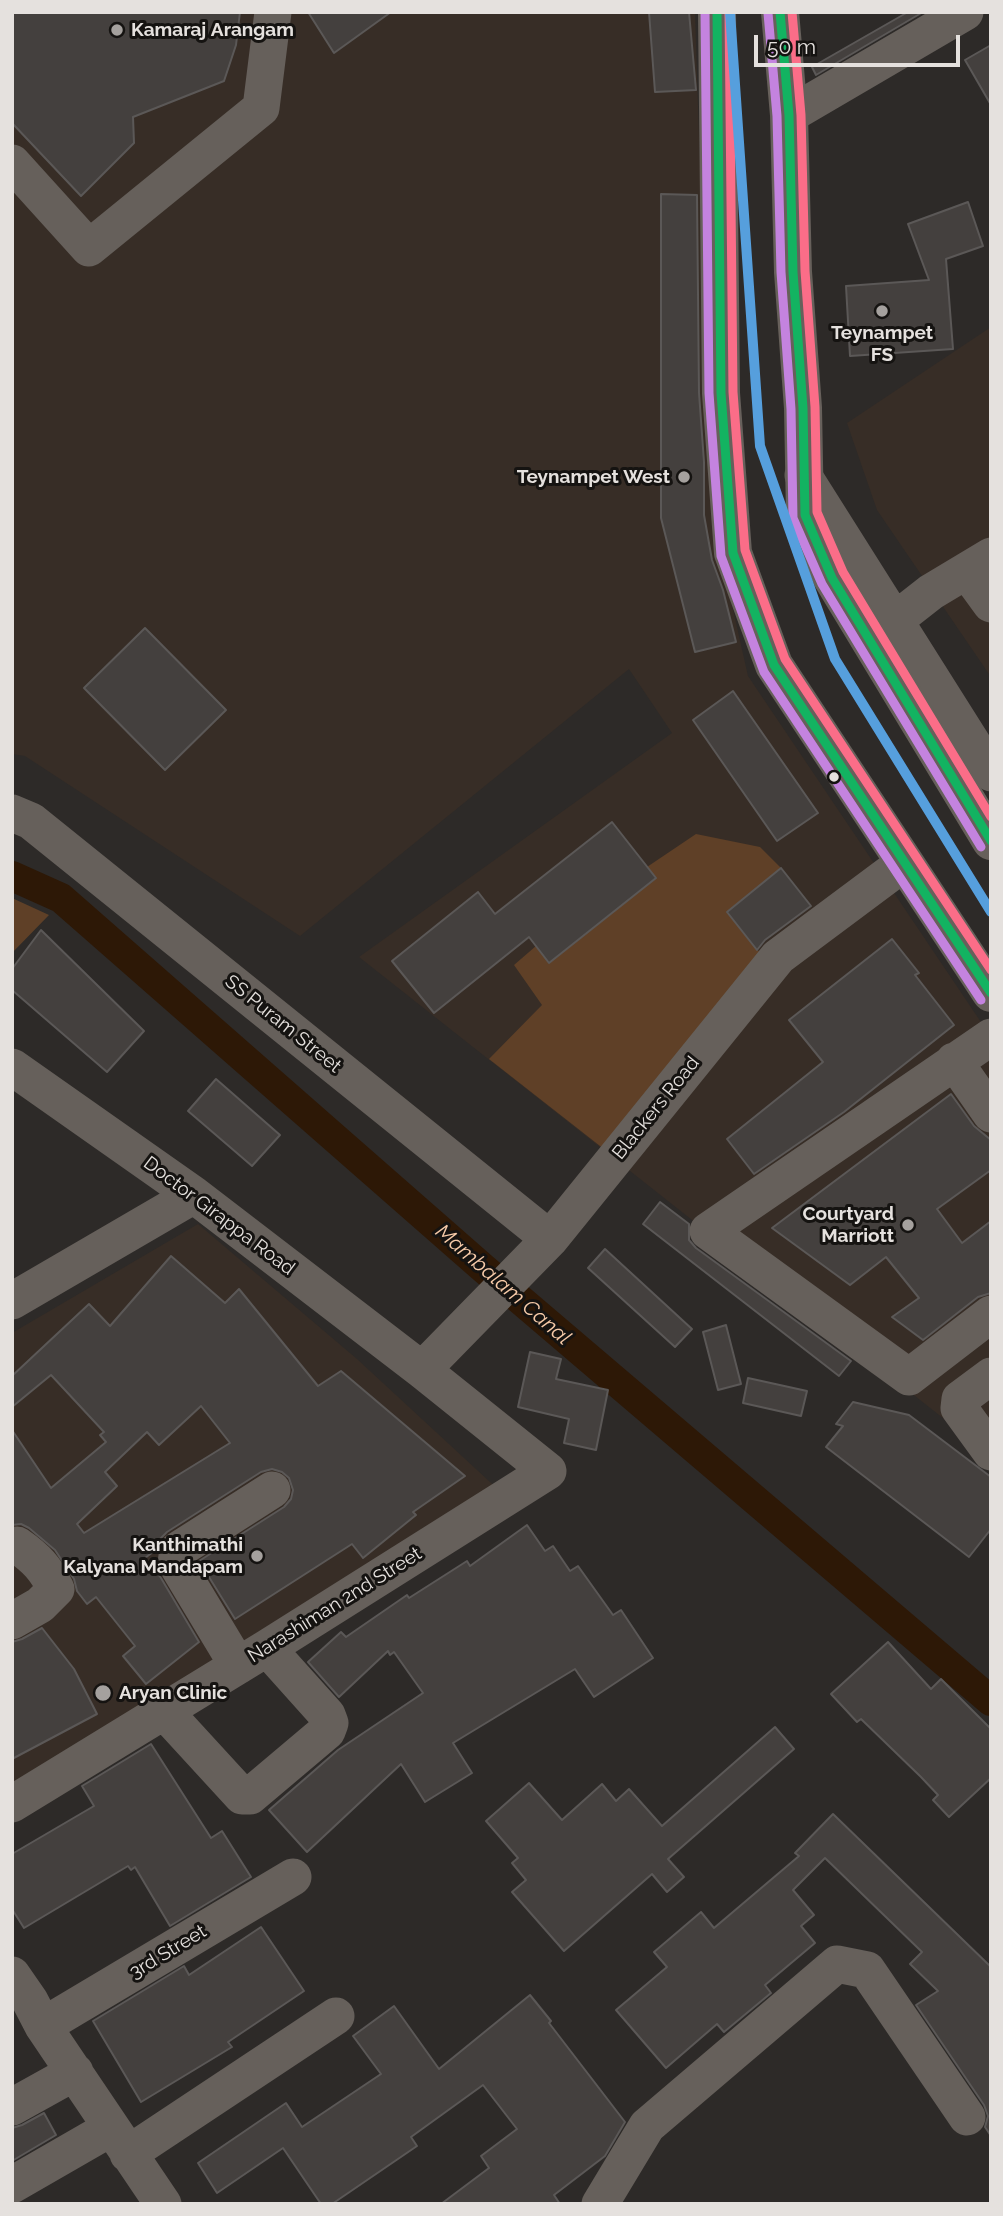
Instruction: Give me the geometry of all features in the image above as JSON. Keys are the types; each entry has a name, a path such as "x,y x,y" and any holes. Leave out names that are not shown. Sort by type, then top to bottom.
{"main road":[{"path":"717,12 721,393 733,553 774,665 991,993"},
{"path":"780,12 789,115 793,272 803,408 805,515 832,578 991,841"}],"street":[{"path":"12,163 89,248 261,108 273,12"},
{"path":"789,115 965,12"},
{"path":"803,475 991,773"},
{"path":"894,621 931,593 979,564 991,604"},
{"name":"SS Puram Street","path":"12,813 30,821 550,1238"},
{"name":"Blackers Road","path":"422,1370 550,1238 778,957 904,863"},
{"path":"991,1037 708,1231 909,1377 991,1314"},
{"path":"954,1061 991,1114"},
{"name":"Doctor Girappa Road","path":"12,1066 194,1195 422,1370 548,1471"},
{"path":"12,1301 194,1195"},
{"path":"991,1376 960,1399 959,1408 991,1452"},
{"name":"Narashiman 2nd Street","path":"12,1804 253,1657 548,1471"},
{"path":"164,1711 242,1796 250,1796 327,1731 330,1723 327,1715 253,1657 176,1563 178,1550 272,1490"},
{"path":"12,1546 17,1545 45,1569 56,1589 40,1605 12,1621"},
{"name":"3rd Street","path":"24,2003 293,1877"},
{"path":"600,2204 647,2126 837,1964 867,1970 967,2117"},
{"path":"24,2003 75,2072 163,2204"},
{"path":"12,2185 120,2141 337,2016"},
{"path":"12,2107 75,2072"}],"shaded area":[{"path":"12,12 695,12 711,512 748,676 991,1037 991,1456 359,957 672,733 629,669 300,936 25,756 12,754"},
{"path":"991,327 991,677 877,510 847,423"},
{"path":"696,834 760,847 781,868 727,912 766,960 609,1153 489,1059 542,1005 514,965 536,946 556,958 655,879 647,867"},
{"path":"12,898 49,915 12,953"},
{"path":"198,1224 357,1359 503,1494 12,1810 12,1333"}],"building":[{"path":"12,12 240,12 236,45 224,81 133,117 134,143 81,196 12,123"},
{"path":"308,12 391,12 334,53"},
{"path":"649,12 689,12 696,90 655,92"},
{"path":"908,12 923,12 816,75 812,67"},
{"path":"991,45 991,105 965,60"},
{"path":"661,194 697,195 699,393 704,462 704,515 712,560 723,590 736,642 695,652 661,518"},
{"path":"968,202 983,246 946,259 953,349 850,356 846,286 929,280 908,224"},
{"path":"145,628 226,710 165,770 84,688"},
{"path":"733,691 818,813 777,841 693,720"},
{"path":"612,822 656,878 549,963 529,937 434,1013 392,961 478,892 495,914"},
{"path":"781,868 811,906 765,940 757,950 727,912"},
{"path":"41,930 144,1031 107,1072 12,990 12,969"},
{"path":"892,939 919,973 915,975 954,1025 844,1112 754,1174 727,1139 823,1062 789,1020"},
{"path":"216,1079 280,1135 252,1166 188,1111"},
{"path":"951,1094 974,1126 991,1140 991,1170 937,1209 962,1243 991,1221 991,1293 978,1297 923,1340 892,1317 919,1298 886,1257 850,1285 772,1228"},
{"path":"660,1202 689,1224 689,1240 696,1248 851,1361 839,1376 643,1224"},
{"path":"605,1249 692,1329 675,1347 588,1268"},
{"path":"171,1256 225,1303 239,1289 318,1386 341,1371 465,1476 413,1512 416,1515 363,1558 352,1544 235,1619 199,1561 284,1507 291,1499 293,1490 289,1478 272,1469 261,1472 167,1532 160,1539 157,1549 145,1558 161,1578 199,1642 146,1684 123,1656 135,1646 96,1597 87,1604 55,1550 29,1528 21,1524 12,1525 12,1430 51,1488 106,1442 100,1435 104,1432 51,1375 12,1407 12,1376 89,1304 110,1326","holes":["201,1406 230,1443 84,1533 77,1524 117,1486 105,1472 147,1432 159,1445"]},
{"path":"726,1325 741,1384 718,1390 703,1332"},
{"path":"530,1352 561,1359 556,1379 608,1390 596,1450 564,1443 569,1419 518,1407"},
{"path":"748,1378 807,1391 801,1416 743,1403"},
{"path":"853,1402 909,1415 991,1477 991,1529 969,1557 826,1447 843,1426 836,1424"},
{"path":"527,1525 545,1551 553,1546 570,1571 578,1566 613,1615 621,1610 653,1658 594,1697 575,1669 453,1743 472,1773 425,1802 401,1764 307,1852 269,1810 338,1750 423,1693 394,1652 390,1655 388,1651 339,1697 308,1662 341,1632 346,1637 407,1595 409,1598 467,1561 470,1566"},
{"path":"42,1628 74,1669 97,1714 12,1759 12,1642"},
{"path":"888,1642 931,1689 941,1679 991,1729 991,1778 949,1817 933,1800 938,1795 921,1777 861,1719 857,1722 831,1694"},
{"path":"775,1727 794,1749 668,1859 684,1877 667,1892 652,1874 564,1951 512,1892 526,1880 512,1863 518,1858 486,1821 529,1783 562,1820 602,1784 616,1801 629,1789 662,1826"},
{"path":"151,1744 211,1838 222,1831 251,1877 170,1926 135,1867 131,1870 128,1866 24,1928 12,1909 12,1854 94,1806 82,1786"},
{"path":"833,1814 991,1967 991,2136 985,2127 988,2116 984,2105 916,2005 938,1991 910,1964 922,1952 825,1858 793,1890 814,1915 801,1926 815,1943 765,1985 771,1993 724,2032 717,2024 666,2068 616,2010 667,1967 654,1952 701,1912 714,1928 799,1856 795,1853"},
{"path":"261,1927 304,1991 228,2042 232,2047 141,2102 93,2021 184,1966 189,1975"},
{"path":"530,1995 625,2122 605,2156 554,2195 560,2204 441,2204 489,2168 481,2156 517,2129 483,2085 411,2137 417,2146 332,2204 321,2204 283,2148 217,2193 198,2163 286,2103 302,2127 381,2074 353,2036 394,2006 439,2069"},
{"path":"44,2113 56,2135 12,2161 12,2128"}],"waterway":[{"name":"Mambalam Canal","path":"12,876 61,898 483,1268 991,1701"}],"transit line":[{"path":"705,12 709,393 721,556 764,672 981,1000"},
{"path":"717,12 721,393 733,553 774,665 991,993"},
{"path":"729,12 733,392 745,550 785,659 991,970"},
{"path":"730,12 760,446 835,659 991,912"},
{"path":"780,12 789,115 793,272 803,408 805,515 832,578 991,841"},
{"path":"792,12 801,115 805,271 815,407 817,512 843,572 991,817"},
{"path":"768,13 777,116 781,272 791,409 793,518 822,584 981,847"}],"place":[{"name":"Kamaraj Arangam","path":"117,30"},
{"name":"Teynampet FS","path":"882,311"},
{"name":"Teynampet West","path":"684,477"},
{"name":"Courtyard Marriott","path":"908,1225"},
{"name":"Kanthimathi Kalyana Mandapam","path":"257,1556"},
{"name":"Aryan Clinic","path":"103,1693"}]}
